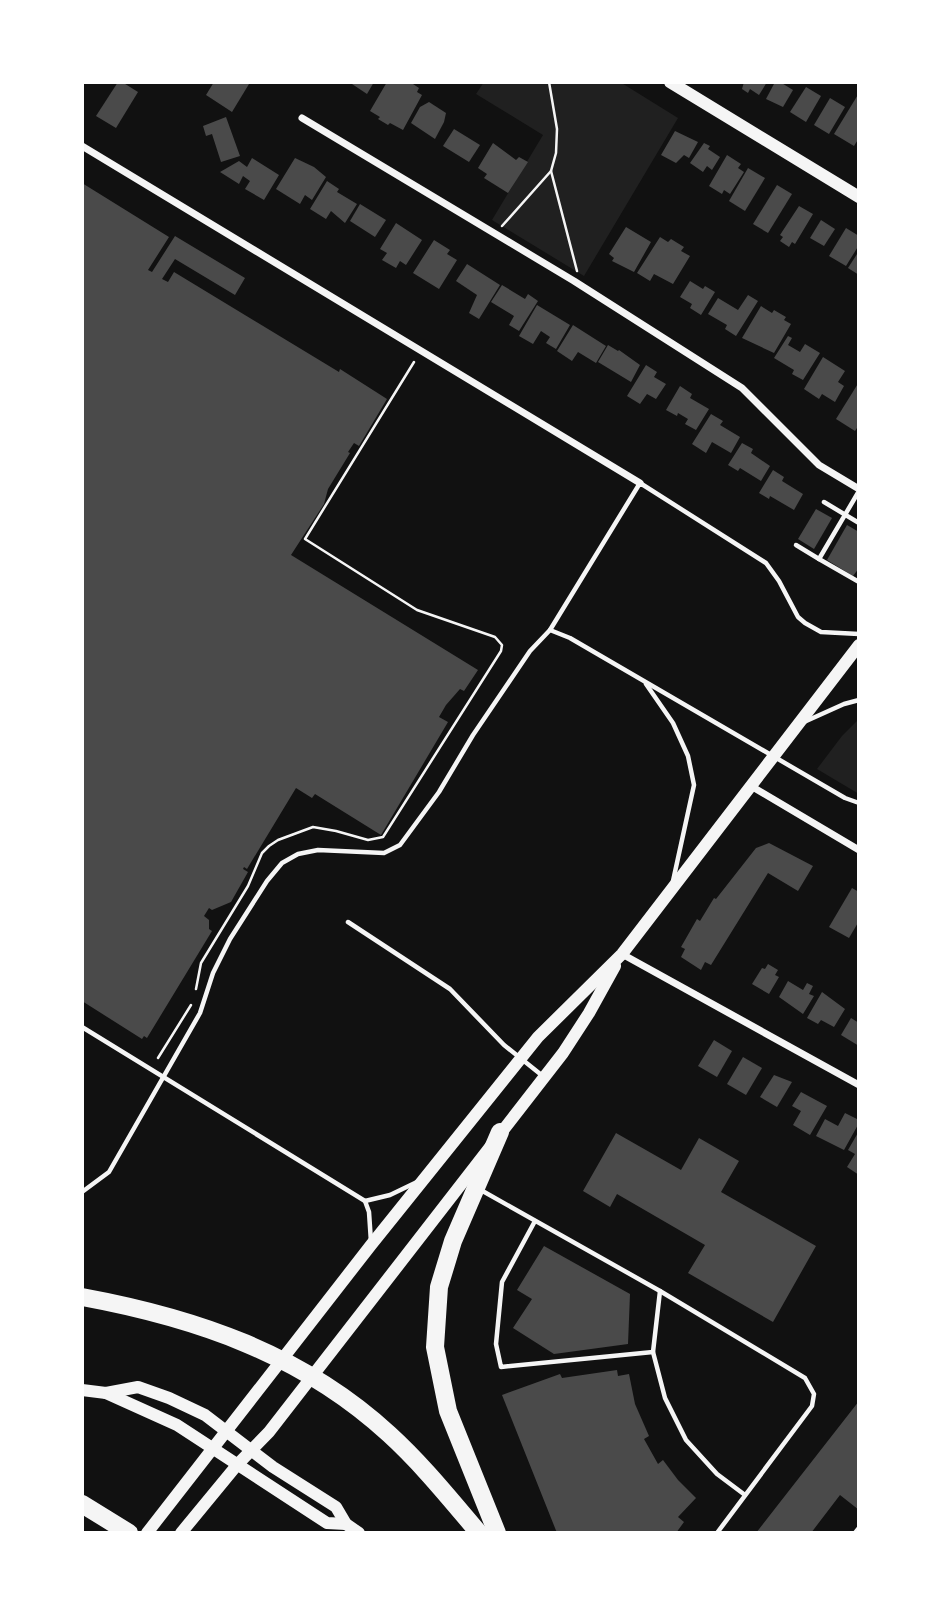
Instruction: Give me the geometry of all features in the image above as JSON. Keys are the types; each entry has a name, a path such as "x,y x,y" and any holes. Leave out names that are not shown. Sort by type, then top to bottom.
{"highway":[{"path":"497,1533 448,1411 435,1347 439,1287 453,1241 500,1132"},
{"path":"82,1297 157,1313 210,1328 262,1349 330,1388 390,1434 478,1533"},
{"path":"82,1504 124,1530"}],"main road":[{"path":"670,82 859,197"},
{"path":"147,1533 371,1245 538,1037 622,954 859,645"},
{"path":"181,1533 298,1395 544,1077 589,1013 622,954"},
{"path":"106,1394 138,1387 188,1407 227,1431 273,1467 336,1507 346,1524 359,1533"},
{"path":"82,1390 106,1394 177,1425 327,1523 346,1524"}],"street":[{"path":"302,118 574,282 742,388 819,465 859,490"},
{"path":"82,146 640,483"},
{"path":"751,786 859,850"},
{"path":"622,954 859,1085"}],"lane":[{"path":"82,1192 109,1172 200,1013 213,973 230,939 267,881 282,863 298,854 318,850 375,854 384,853 400,845 439,792 472,735 530,651 550,630 640,483 766,562 779,580 793,610 805,623 821,632 859,634"},
{"path":"819,559 859,490"},
{"path":"824,502 859,523"},
{"path":"832,537 838,541"},
{"path":"796,545 859,582"},
{"path":"550,630 570,638 845,798 859,803"},
{"path":"645,683 673,723 688,757 694,785 670,891"},
{"path":"797,726 844,704 859,700"},
{"path":"348,922 450,989 503,1045 544,1077"},
{"path":"82,1027 365,1201 369,1212 371,1245"},
{"path":"365,1201 390,1195 425,1178"},
{"path":"476,1188 805,1378 814,1394 812,1406 717,1533"},
{"path":"535,1221 502,1282 496,1344 500,1367 653,1352"},
{"path":"660,1292 653,1352 665,1398 686,1440 717,1474 745,1495"},
{"path":"855,1533 859,1528"}],"path":[{"path":"496,236 551,172 556,153 557,129 549,82"},
{"path":"551,172 577,270 574,282"},
{"path":"196,988 201,963 248,886 262,853 278,840 313,827 368,840 383,837 501,651 502,645 495,637 417,610 305,539 414,362"},
{"path":"242,882 248,886"},
{"path":"158,1058 194,1001"}],"shaded area":[{"path":"484,82 620,82 678,118 584,276 492,220 543,135 476,94"},
{"path":"859,719 859,794 817,769"}],"building":[{"path":"118,82 138,92 116,128 96,116"},
{"path":"214,82 249,84 232,112 206,95"},
{"path":"349,82 374,82 367,94"},
{"path":"387,82 410,82 419,88 417,92 422,95 403,130 390,123 388,125 370,111"},
{"path":"744,82 767,82 759,95 750,89 748,93 742,89"},
{"path":"775,82 793,90 783,107 766,99"},
{"path":"806,87 821,96 806,122 790,112"},
{"path":"859,93 859,138 854,146 834,134"},
{"path":"830,98 845,107 829,134 814,125"},
{"path":"429,102 446,113 435,139 411,123 420,107"},
{"path":"226,117 240,156 221,162 212,134 206,136 203,126"},
{"path":"454,129 480,145 469,162 443,146"},
{"path":"675,131 698,142 689,158 684,155 676,163 661,155"},
{"path":"493,143 516,160 519,157 528,162 508,193 484,178 487,174 478,168"},
{"path":"704,143 720,157 712,170 707,166 703,172 690,163"},
{"path":"727,155 741,164 738,168 744,172 730,194 724,190 722,194 709,186"},
{"path":"252,158 279,175 264,200 245,189 250,181 243,176 239,184 220,172 239,161 247,167"},
{"path":"295,158 314,167 326,177 312,200 305,195 300,204 276,189"},
{"path":"748,168 765,178 745,211 729,201"},
{"path":"327,181 339,189 337,192 357,204 345,223 331,211 326,219 310,209"},
{"path":"82,183 169,237 148,270 152,272 175,236 245,278 235,295 175,259 162,279 168,282 174,272 387,399 359,446 354,443 348,452 350,453 328,489 324,504 291,555 478,670 464,691 460,689 446,705 439,717 448,722 381,835 315,794 312,798 296,788 247,869 244,867 248,872 231,902 212,910 209,908 204,916 209,920 209,929 212,931 147,1038 144,1036 142,1039 82,1001"},
{"path":"777,185 792,194 768,233 753,224"},
{"path":"360,204 386,220 375,237 350,221"},
{"path":"799,206 813,214 795,244 792,242 789,247 780,241 783,237 780,235"},
{"path":"821,220 835,229 824,246 810,238"},
{"path":"396,223 422,240 406,265 400,261 396,268 382,260 387,253 380,249"},
{"path":"626,227 651,242 634,272 612,261 614,258 609,254"},
{"path":"846,228 859,236 859,245 846,266 829,256"},
{"path":"660,237 668,242 671,239 684,247 681,251 690,256 673,284 654,274 650,281 637,273"},
{"path":"434,240 450,250 447,254 457,260 439,289 413,273"},
{"path":"859,251 859,275 848,268"},
{"path":"467,264 500,285 479,319 469,313 477,295 456,281"},
{"path":"690,281 715,292 701,315 690,308 692,304 680,297"},
{"path":"502,285 525,299 528,294 538,301 519,331 509,325 514,316 491,302"},
{"path":"748,295 758,301 736,336 725,329 727,325 708,314 718,298 738,310"},
{"path":"537,305 570,325 556,349 546,343 550,337 541,331 533,344 519,336"},
{"path":"761,306 786,317 784,320 791,324 774,353 742,338"},
{"path":"573,325 606,346 596,363 578,352 572,361 557,351"},
{"path":"788,336 792,338 788,345 800,352 805,344 820,353 803,380 792,374 794,370 774,358"},
{"path":"608,345 640,365 631,382 598,362"},
{"path":"823,357 845,371 838,382 844,386 835,402 822,394 819,399 804,389"},
{"path":"646,365 657,372 654,377 666,384 656,399 647,394 640,404 627,396"},
{"path":"859,382 859,425 855,431 836,419"},
{"path":"680,386 692,394 690,398 709,409 696,430 685,424 688,419 666,410"},
{"path":"711,414 723,421 720,425 740,437 731,453 712,442 706,453 692,444"},
{"path":"742,443 753,449 751,453 770,466 761,481 740,468 738,471 728,465"},
{"path":"773,470 784,477 782,481 803,494 794,510 770,496 769,499 759,493"},
{"path":"816,509 832,518 814,549 798,539"},
{"path":"847,525 859,532 859,568 853,576 827,560"},
{"path":"769,843 813,866 798,891 768,873 711,965 705,962 701,970 681,957 685,949 681,947 697,919 700,921 714,898 716,899 756,848"},
{"path":"852,888 859,892 859,921 849,938 829,927"},
{"path":"768,964 778,970 775,975 779,977 769,994 752,984 762,968 765,969"},
{"path":"788,981 803,990 807,983 813,986 809,994 814,996 803,1014 779,997"},
{"path":"822,992 845,1009 834,1027 821,1020 818,1024 807,1018"},
{"path":"851,1018 859,1023 859,1046 841,1035"},
{"path":"714,1040 732,1051 717,1077 698,1066"},
{"path":"743,1057 762,1068 746,1095 727,1084"},
{"path":"774,1075 792,1082 777,1107 760,1097"},
{"path":"801,1092 827,1106 810,1135 793,1125 801,1111 792,1106"},
{"path":"845,1113 859,1120 859,1123 844,1150 816,1136 825,1119 838,1126"},
{"path":"859,1131 859,1175 847,1167 855,1154 848,1150"},
{"path":"616,1133 681,1170 699,1138 739,1161 721,1192 816,1246 773,1322 688,1273 705,1245 617,1194 610,1207 583,1191"},
{"path":"544,1246 630,1294 628,1344 554,1354 513,1328 532,1299 517,1290"},
{"path":"617,1370 618,1376 629,1374 635,1404 649,1436 644,1439 658,1464 663,1460 696,1498 678,1517 684,1522 676,1533 557,1533 502,1395 560,1374 562,1378"},
{"path":"859,1401 859,1510 840,1495 811,1533 756,1533"}]}
